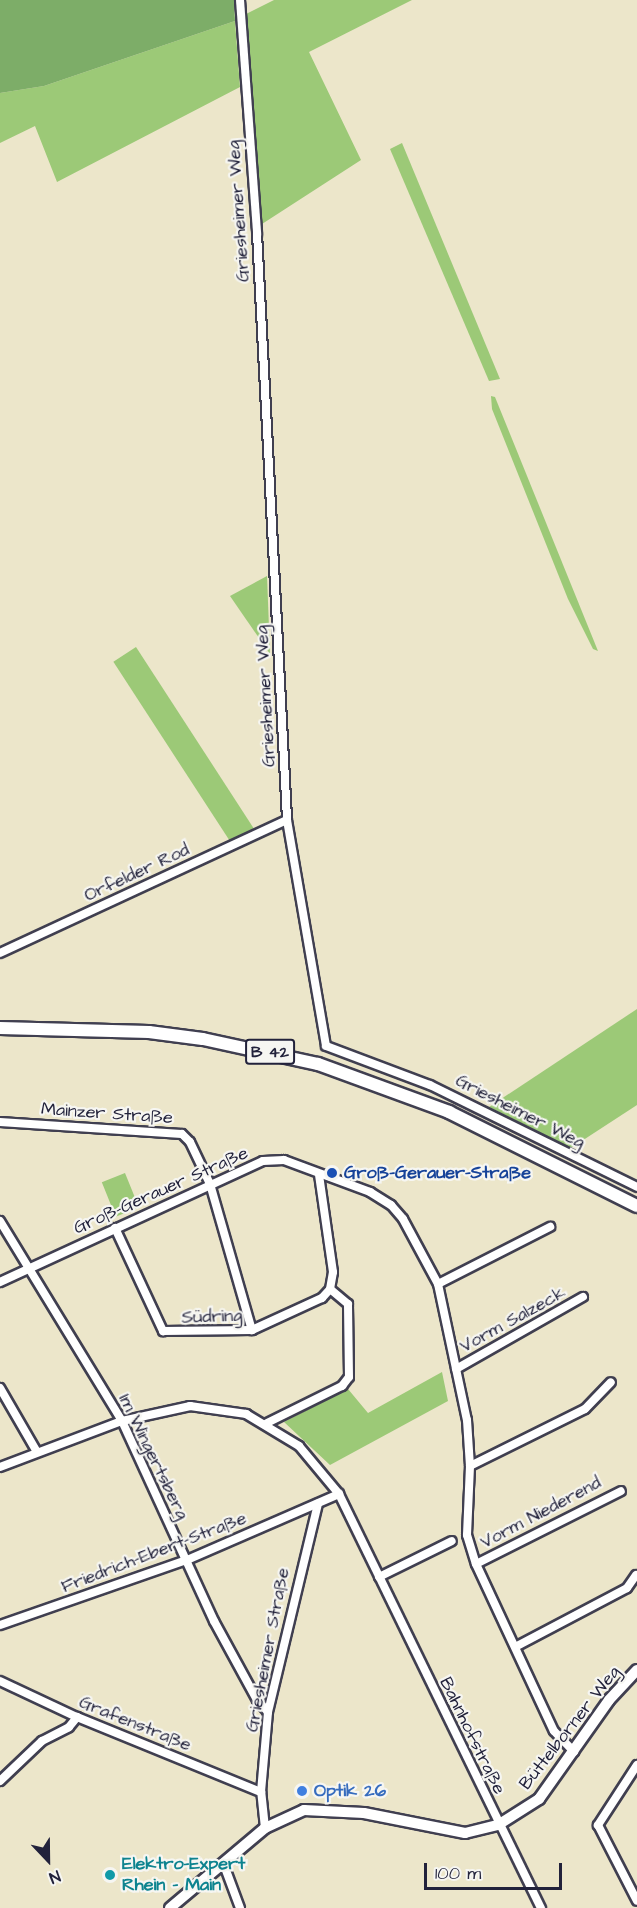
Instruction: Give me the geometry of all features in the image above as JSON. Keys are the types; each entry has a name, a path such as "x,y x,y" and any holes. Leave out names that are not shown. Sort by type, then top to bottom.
{"main road":[{"name":"B 42","path":"0,1028 148,1032 203,1039 308,1061 366,1079 449,1112 637,1206"}],"street":[{"name":"Griesheimer Weg","path":"240,0 257,233 288,820 326,1046 430,1084 637,1187"},
{"name":"Orfelder Rod","path":"0,953 288,820"},
{"name":"Mainzer Straße","path":"0,1122 182,1134 190,1142 210,1184 252,1330"},
{"name":"Groß-Gerauer Straße","path":"0,1282 263,1161 284,1160 370,1192 391,1205 403,1220 438,1284 467,1420 470,1466 467,1535 476,1564 517,1646 554,1731 574,1752"},
{"path":"267,1423 342,1386 348,1377 348,1304 330,1289 333,1272 319,1174"},
{"name":"Im Wingertsberg","path":"0,1221 122,1421 214,1621 256,1701 268,1712"},
{"path":"438,1284 549,1227"},
{"name":"Südring","path":"115,1228 163,1331 252,1330 322,1298 330,1289"},
{"name":"Vorm Salzeck","path":"456,1369 584,1297"},
{"path":"470,1466 585,1409 611,1382"},
{"path":"0,1388 37,1452"},
{"name":"Bahnhofstraße","path":"0,1467 122,1421 190,1406 246,1414 267,1423 299,1446 339,1494 498,1825 541,1908"},
{"name":"Vorm Niederend","path":"476,1564 621,1491"},
{"path":"318,1504 339,1494"},
{"name":"Friedrich-Ebert-Straße","path":"0,1625 187,1560 318,1504"},
{"name":"Griesheimer Straße","path":"265,1828 261,1792 268,1712 318,1504"},
{"path":"379,1577 452,1541"},
{"path":"517,1646 627,1588 636,1575"},
{"name":"Büttelborner Weg","path":"265,1828 312,1810 364,1813 465,1833 498,1825 539,1799 609,1700 637,1670"},
{"name":"Grafenstraße","path":"0,1681 77,1717 261,1792"},
{"path":"0,1780 42,1741 69,1727 77,1717"},
{"path":"637,1765 598,1825 637,1901"},
{"path":"171,1908 265,1828"},
{"path":"224,1865 240,1908"}],"green space":[{"path":"0,0 234,0 235,21 44,86 0,93"},
{"path":"274,0 412,0 309,52 361,160 262,224 246,14"},
{"path":"235,21 240,87 57,182 35,126 0,143 0,93 44,86"},
{"path":"402,143 500,379 489,381 390,149"},
{"path":"491,396 495,397 598,651 593,649 568,599 492,409"},
{"path":"267,576 270,654 230,596"},
{"path":"136,647 254,828 231,843 113,662"},
{"path":"637,1009 637,1105 571,1148 489,1107"},
{"path":"125,1173 139,1207 116,1217 102,1182"},
{"path":"442,1372 448,1401 330,1465 284,1422 348,1389 368,1413"}],"place":[{"name":"Groß-Gerauer-Straße","path":"332,1173"},
{"name":"Optik 26","path":"302,1791"},
{"name":"Elektro-Expert Rhein - Main","path":"110,1875"}]}
